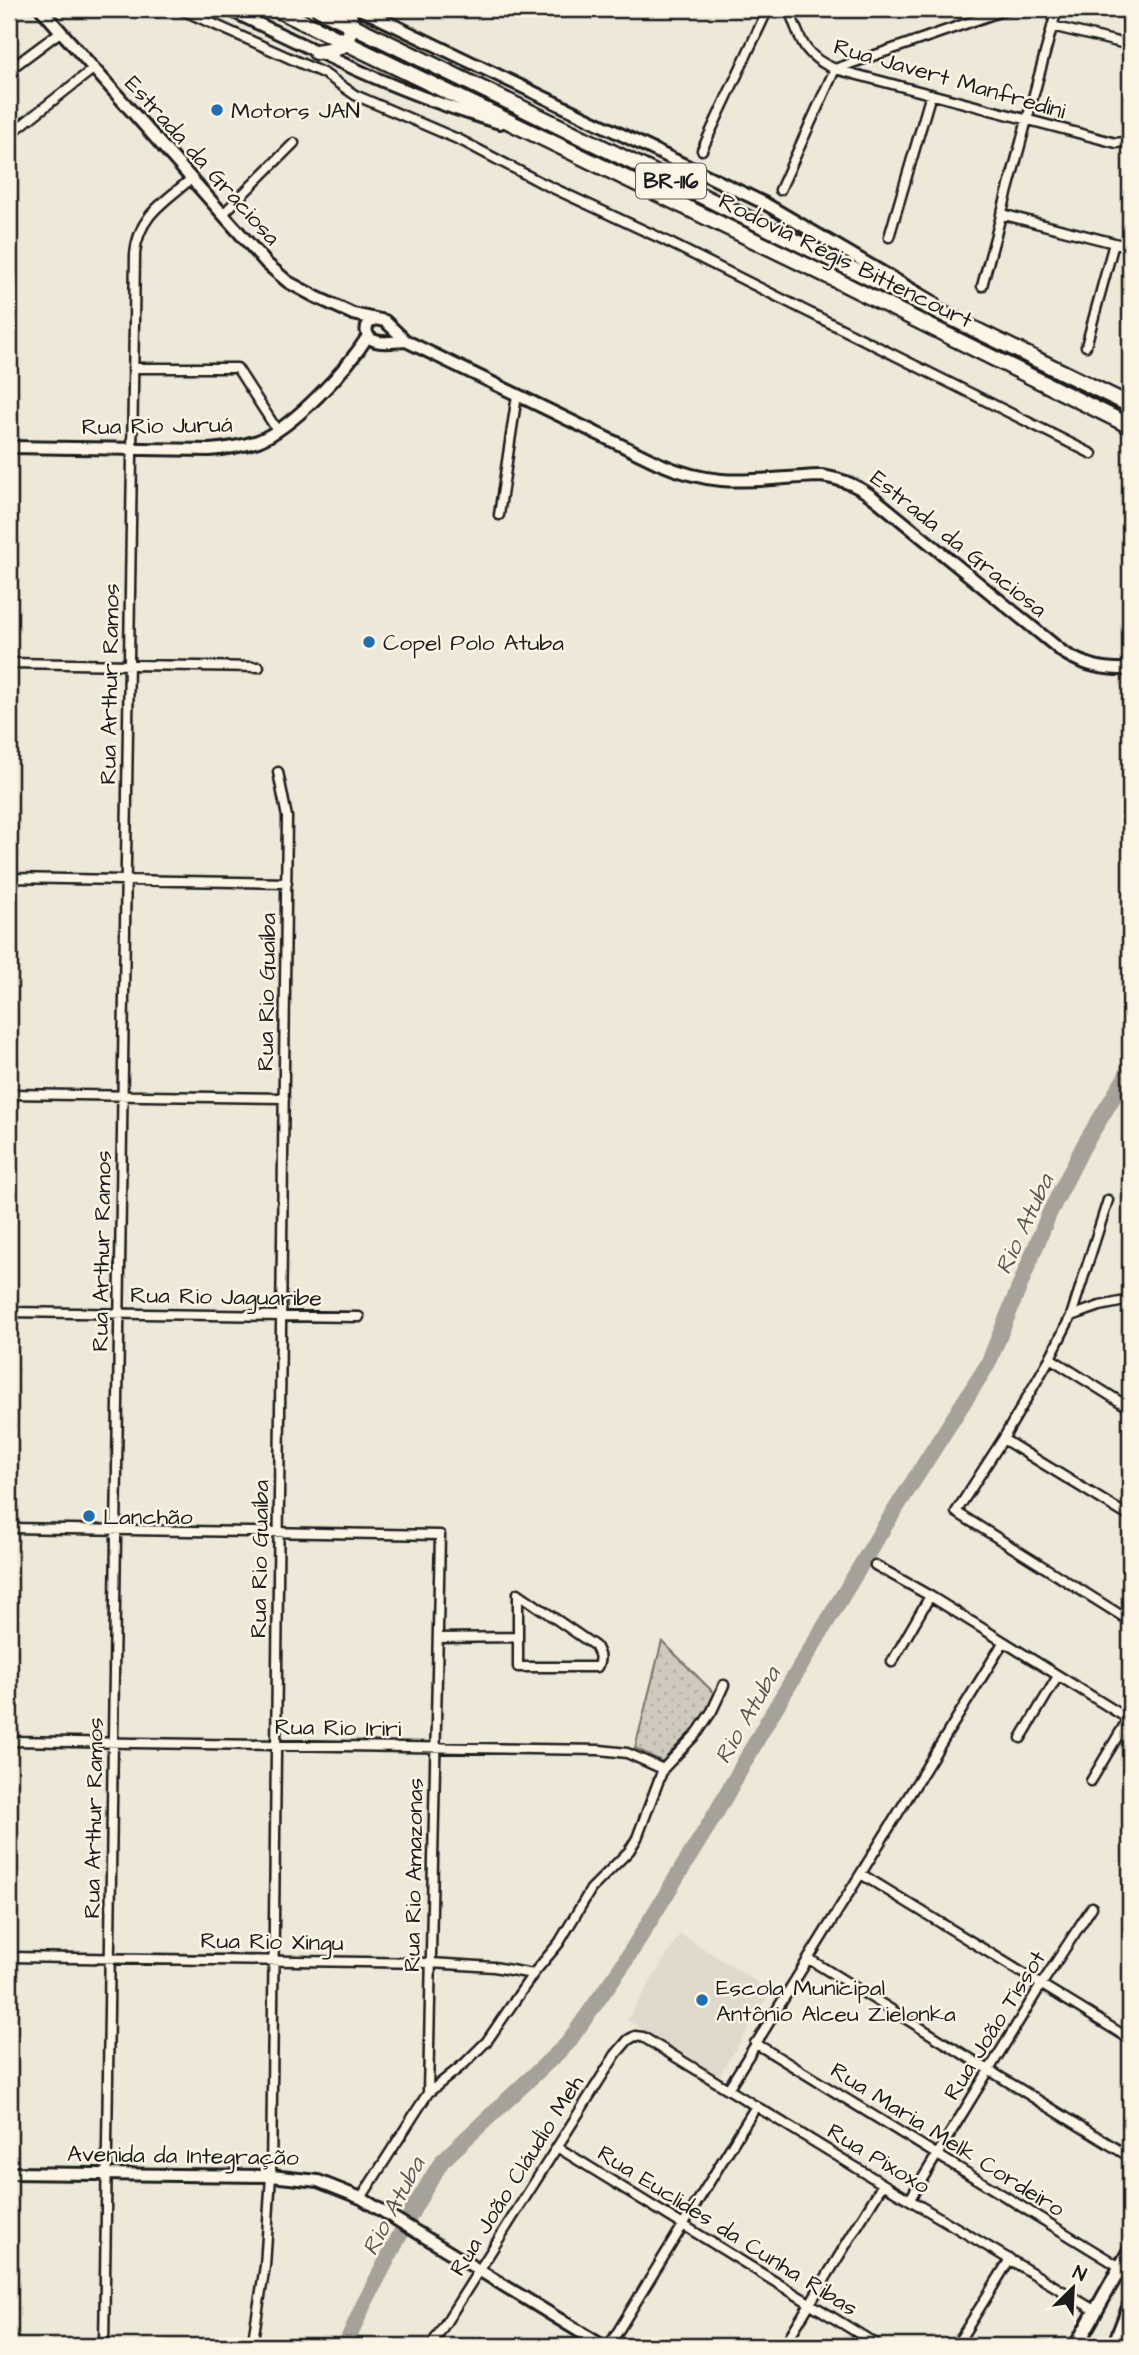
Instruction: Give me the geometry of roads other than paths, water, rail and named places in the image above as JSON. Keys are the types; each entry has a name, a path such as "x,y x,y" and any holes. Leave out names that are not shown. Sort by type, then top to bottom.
{"highway":[{"name":"Rodovia Régis Bittencourt","path":"276,9 534,132 1130,426"},
{"name":"Rodovia Régis Bittencourt","path":"319,9 1130,405"},
{"path":"316,52 328,51 345,44 352,25 347,9"}],"main road":[{"name":"Estrada da Graciosa","path":"41,9 267,264 288,282 354,314 375,318"},
{"path":"228,9 370,77 415,95 534,132"},
{"path":"360,9 764,203 989,336"},
{"name":"Estrada da Graciosa","path":"354,314 373,338 406,341"},
{"path":"375,318 380,318 389,325 389,335 373,338 367,326 375,318"},
{"name":"Estrada da Graciosa","path":"389,325 406,341 691,476 736,482 821,476 855,485 1064,653 1099,669 1130,669"},
{"name":"Rua Rio Juruá","path":"9,447 227,448 259,440 301,412 373,338"},
{"name":"Avenida da Integração","path":"9,2173 271,2176 318,2181 361,2198 390,2214 603,2346"},
{"path":"1076,2346 1130,2250"},
{"path":"1114,2346 1125,2335 1130,2305"}],"street":[{"path":"180,9 326,75 355,95 483,151 540,182 658,237 1092,454"},
{"path":"702,150 768,9"},
{"name":"Rua Javert Manfredini","path":"789,9 806,50 818,61 835,69 1116,143 1130,141"},
{"path":"780,190 835,69 1008,9"},
{"path":"982,286 1057,9"},
{"path":"1052,26 1130,45"},
{"path":"9,70 60,32"},
{"path":"9,135 93,69"},
{"path":"888,237 931,94"},
{"path":"223,214 294,144"},
{"name":"Rua Arthur Ramos","path":"104,2346 135,254 139,231 152,212 191,179"},
{"path":"1001,214 1130,247"},
{"path":"1086,346 1114,243"},
{"path":"133,368 236,368 277,429"},
{"path":"499,514 517,395"},
{"path":"9,663 259,667"},
{"name":"Rua Rio Guaíba","path":"252,2346 265,2266 271,2176 288,817 278,772"},
{"path":"9,878 287,883"},
{"path":"9,1094 284,1098"},
{"path":"1108,1200 1071,1316 1003,1439 956,1513 1130,1621"},
{"path":"1071,1316 1130,1300"},
{"name":"Rua Rio Jaguaribe","path":"9,1312 359,1317"},
{"path":"1050,1358 1130,1408"},
{"path":"1003,1439 1130,1517"},
{"path":"9,1528 279,1532"},
{"name":"Rua Rio Amazonas","path":"279,1532 440,1535 428,2093"},
{"path":"874,1564 1129,1720 1091,1781"},
{"path":"518,1593 568,1629 589,1640 599,1654 600,1662 597,1667 592,1668 518,1667 518,1637 518,1593"},
{"path":"892,1662 930,1596"},
{"path":"438,1638 518,1637"},
{"path":"728,2089 1003,1643"},
{"path":"1021,1738 1058,1676"},
{"path":"361,2198 428,2093 487,2041 533,1974 552,1952 591,1889 634,1845 663,1769 698,1732 724,1685"},
{"name":"Rua Rio Iriri","path":"9,1741 600,1750 627,1754 663,1769"},
{"path":"861,1874 1130,2039"},
{"name":"Rua João Tissot","path":"910,2199 1092,1907"},
{"name":"Rua Rio Xingu","path":"9,1957 431,1963 494,1967 533,1974"},
{"path":"809,1959 1130,2157"},
{"name":"Rua João Cláudio Meh","path":"431,2346 616,2054 628,2040 635,2036 643,2037"},
{"name":"Rua Pixoxo","path":"643,2037 1096,2311"},
{"name":"Rua Maria Melk Cordeiro","path":"755,2043 1120,2267"},
{"path":"610,2346 757,2106"},
{"name":"Rua Euclides da Cunha Ribas","path":"557,2147 879,2346"},
{"path":"784,2346 883,2184"},
{"path":"956,2346 1010,2259"}],"waterway":[{"name":"Rio Atuba","path":"345,2346 415,2206 442,2161 567,2044 624,1963 716,1813 879,1535 988,1364 1049,1214 1084,1145 1125,1078 1130,1065"}],"place":[{"name":"Motors JAN","path":"217,110"},
{"name":"Copel Polo Atuba","path":"369,642"},
{"name":"Lanchão","path":"89,1516"},
{"name":"Escola Municipal Antônio Alceu Zielonka","path":"702,2000"}]}
